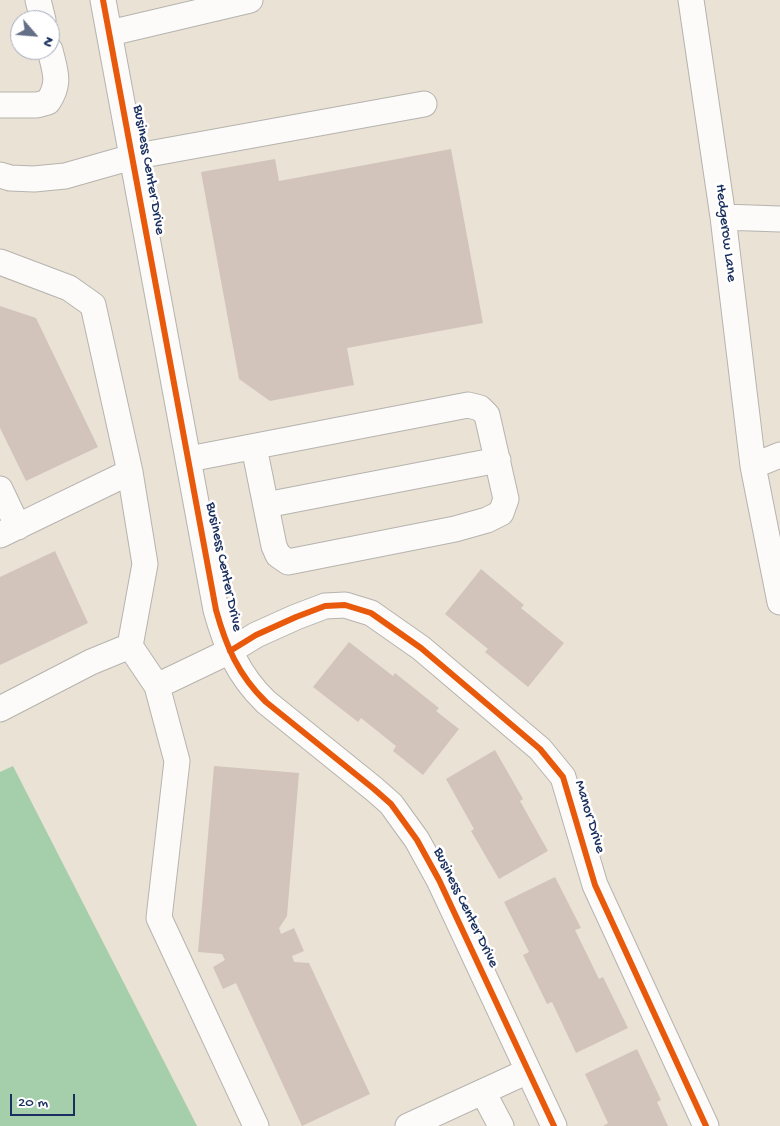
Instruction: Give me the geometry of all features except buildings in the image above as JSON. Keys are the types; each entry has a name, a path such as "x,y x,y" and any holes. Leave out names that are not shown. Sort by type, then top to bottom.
{"street":[{"name":"Business Center Drive","path":"103,0 216,610 230,651 252,688 266,702 374,788 391,804 417,840 429,859 554,1126"},
{"path":"110,33 250,0"},
{"name":"Hedgerow Lane","path":"691,0 723,217 753,466 780,602"},
{"path":"0,105 37,105 48,102 54,92 56,78 52,60"},
{"path":"0,175 10,178 65,176 132,157 424,104"},
{"path":"723,217 780,219"},
{"path":"0,262 69,288 93,305 130,472 145,564 130,646 157,686 177,761 159,918 256,1126"},
{"path":"188,459 468,405 480,408 487,415 506,499 501,513 487,520 455,529 288,562 278,555 274,546 254,447"},
{"path":"753,466 780,455"},
{"path":"266,505 498,460"},
{"path":"0,489 9,531 130,472"},
{"name":"Manor Drive","path":"157,686 230,651 256,635 325,606 345,605 371,613 421,648 540,749 564,777 595,885 706,1126"},
{"path":"0,709 92,662 130,646"},
{"path":"408,1126 528,1071"},
{"path":"484,1092 501,1126"}],"green space":[{"path":"13,766 197,1126 0,1126 0,772"}],"cycle path":[{"path":"103,0 216,610 224,636 234,659 256,692 391,804 417,840 439,880 554,1126"},
{"path":"230,651 256,635 325,606 345,605 371,613 421,648 540,749 563,777 595,885 706,1126"}]}
